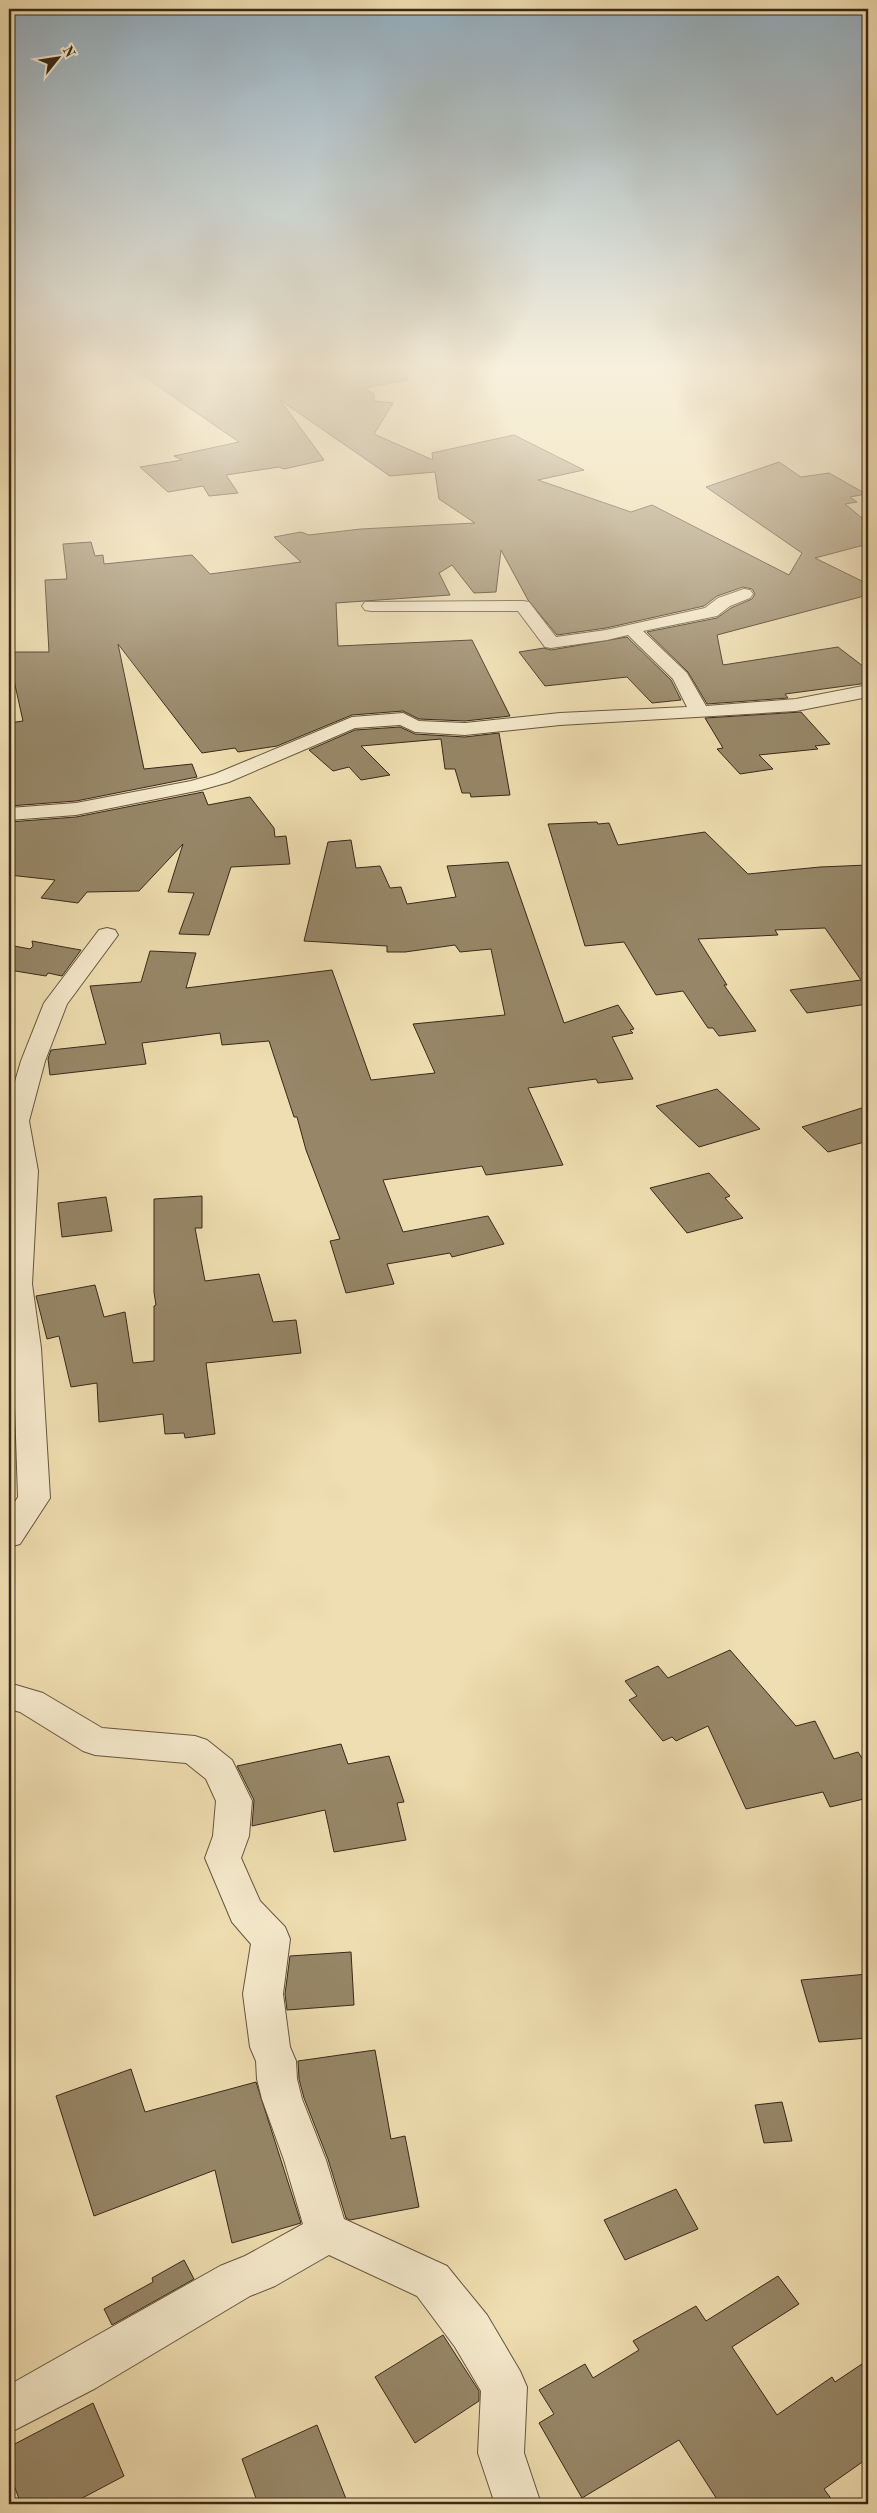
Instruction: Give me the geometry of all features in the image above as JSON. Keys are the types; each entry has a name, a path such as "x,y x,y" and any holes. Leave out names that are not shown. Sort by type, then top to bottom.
{"street":[{"path":"372,606 523,606 551,643 606,635 711,612 724,602 744,594"},
{"path":"633,628 636,634 681,677 694,704 702,712"},
{"path":"9,814 76,809 194,786 222,778 352,723 402,719 415,726 466,729 560,719 796,705 868,691"},
{"path":"9,1536 34,1498 27,1348 18,1284 25,1171 16,1121 33,1061 56,1003 107,935"},
{"path":"9,1696 31,1702 95,1741 195,1750 218,1770 234,1801 231,1836 223,1858 245,1911 270,1939 262,1994 270,2047 276,2061 277,2079 282,2099 305,2160 327,2234 432,2281 471,2331 504,2388 501,2453 518,2504"},
{"path":"9,2410 80,2372 235,2281 260,2271 327,2234"}],"building":[{"path":"159,484 232,484 238,493 209,496 203,486 168,492"},
{"path":"437,484 550,484 631,512 652,505 789,575 802,553 706,487 714,484 849,484 866,494 850,497 857,502 845,504 868,523 868,544 815,558 868,584 868,595 717,635 723,665 838,647 868,670 868,683 785,694 788,698 707,704 688,672 647,632 717,618 731,608 752,599 755,594 752,589 743,587 717,596 704,606 606,628 557,635 528,600 501,550 496,592 474,593 452,565 439,573 450,595 336,603 338,646 472,640 510,716 465,721 419,719 403,711 352,715 277,746 238,752 235,748 202,753 118,644 144,769 192,764 197,777 76,801 9,806 9,723 23,721 11,667 14,652 49,652 45,580 67,579 63,544 91,542 95,556 103,555 104,564 192,555 210,574 301,562 274,537 301,532 309,535 361,529 475,523 439,499"},
{"path":"627,637 671,680 681,700 652,703 627,677 545,686 519,652 544,648 551,650"},
{"path":"801,712 830,744 815,746 818,749 759,755 773,769 740,774 717,749 723,748 705,718"},
{"path":"400,727 415,734 465,737 499,733 510,795 471,797 470,793 462,793 455,769 445,769 441,739 361,746 390,775 361,780 349,767 333,771 309,750 355,730"},
{"path":"203,792 208,805 250,797 274,828 275,837 286,836 290,864 231,867 209,935 179,934 194,893 168,892 183,844 139,891 87,892 78,903 41,898 55,880 9,875 9,822 76,817"},
{"path":"597,822 598,824 609,823 618,845 705,832 748,874 820,867 868,865 868,1004 807,1013 790,990 861,980 825,928 775,930 778,935 698,939 727,985 724,985 756,1031 719,1036 713,1028 708,1028 683,991 656,995 624,942 585,946 548,824"},
{"path":"351,840 356,868 380,866 390,888 401,887 407,904 456,897 447,866 508,862 564,1023 618,1005 634,1029 630,1030 633,1033 612,1037 633,1079 598,1083 596,1079 528,1088 563,1165 486,1175 482,1166 383,1180 403,1232 488,1216 504,1244 452,1257 450,1253 387,1264 394,1284 346,1293 330,1241 340,1239 306,1150 297,1117 294,1117 269,1041 222,1045 220,1033 142,1043 146,1064 50,1075 48,1059 51,1050 106,1044 90,986 141,982 150,951 196,953 186,988 332,970 371,1080 435,1073 413,1024 505,1015 491,949 460,952 455,945 405,952 387,952 387,946 304,941 328,842"},
{"path":"32,941 81,950 62,976 48,973 46,976 9,970 9,945 30,949 33,946"},
{"path":"717,1089 760,1129 699,1147 656,1106"},
{"path":"868,1106 868,1141 828,1152 802,1127"},
{"path":"709,1173 730,1196 725,1198 743,1218 687,1233 650,1188"},
{"path":"202,1196 202,1228 195,1228 205,1281 259,1274 273,1322 296,1320 301,1353 206,1363 215,1434 185,1438 184,1433 165,1434 163,1414 99,1422 97,1383 71,1387 59,1336 47,1339 36,1296 95,1285 104,1317 125,1312 133,1363 154,1361 154,1306 156,1305 154,1292 154,1199"},
{"path":"106,1197 112,1231 62,1237 58,1203"},
{"path":"730,1650 796,1726 815,1721 834,1759 858,1752 868,1767 868,1798 830,1807 823,1792 746,1809 708,1726 676,1741 672,1737 663,1741 629,1700 637,1696 625,1681 658,1666 668,1678"},
{"path":"341,1744 348,1764 389,1756 404,1802 397,1803 406,1840 334,1852 325,1810 252,1826 254,1800 237,1766"},
{"path":"351,1952 354,2005 287,2010 285,1994 290,1956"},
{"path":"868,1974 868,2038 819,2042 801,1980"},
{"path":"375,2050 391,2139 405,2136 419,2207 350,2220 346,2218 328,2159 304,2098 299,2079 298,2061"},
{"path":"131,2069 145,2112 256,2082 301,2223 232,2243 215,2170 94,2216 56,2096"},
{"path":"782,2102 792,2141 764,2143 755,2105"},
{"path":"676,2189 698,2229 625,2260 604,2220"},
{"path":"184,2260 194,2279 112,2325 104,2309 153,2282 152,2278"},
{"path":"778,2276 799,2304 732,2347 777,2415 832,2377 835,2382 868,2360 868,2458 824,2489 835,2504 720,2504 679,2440 582,2498 539,2423 554,2414 539,2390 585,2364 593,2378 639,2350 633,2341 696,2306 706,2321"},
{"path":"443,2335 479,2391 479,2401 415,2443 375,2377"},
{"path":"93,2403 124,2476 71,2504 21,2504 9,2472 9,2447"},
{"path":"317,2425 348,2504 258,2504 242,2459"}]}
